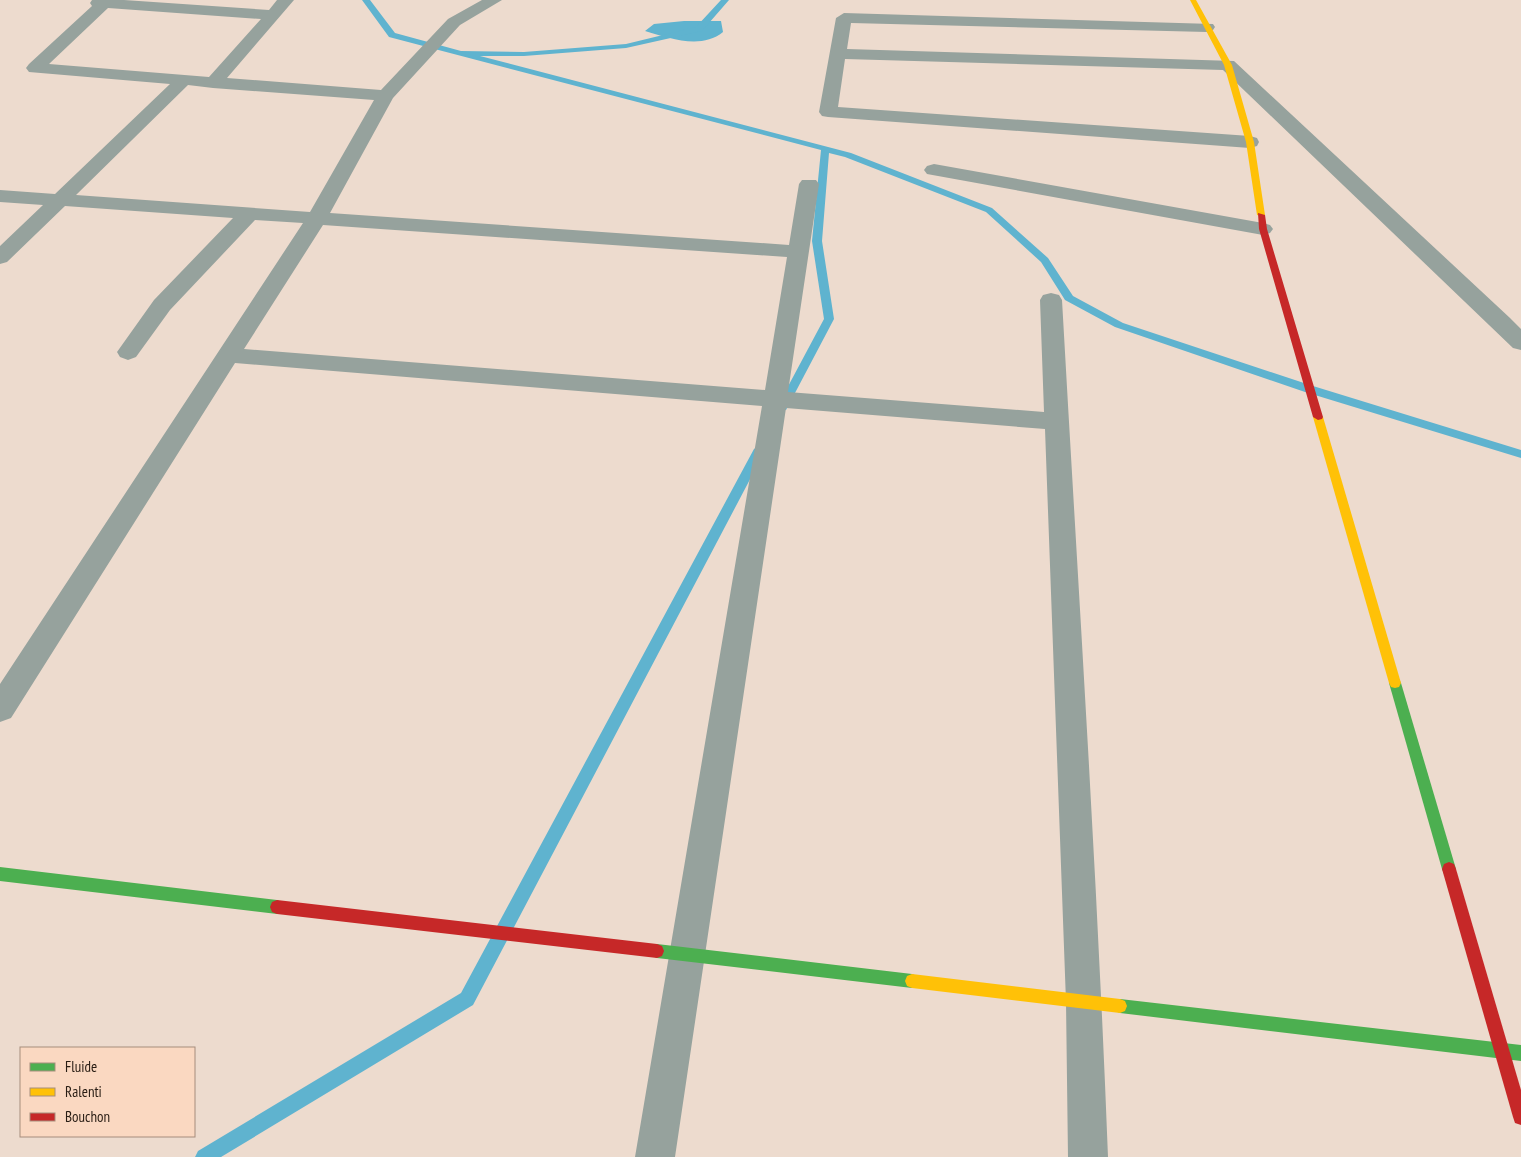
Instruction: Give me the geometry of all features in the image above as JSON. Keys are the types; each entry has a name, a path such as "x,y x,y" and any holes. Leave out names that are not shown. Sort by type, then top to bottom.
{"street":[{"path":"213,83 286,0"},
{"path":"0,710 317,218 385,96 454,22 494,0"},
{"path":"1192,0 1228,66 1250,142 1263,229 1521,1117"},
{"path":"273,15 103,2 35,68 385,96"},
{"path":"1207,27 844,18 828,112 1250,142"},
{"path":"838,54 1228,66 1521,343"},
{"path":"0,258 184,80"},
{"path":"934,170 1263,229"},
{"path":"655,1157 809,184"},
{"path":"0,196 798,252"},
{"path":"128,352 162,305 250,213"},
{"path":"1051,300 1084,1002 1088,1157"},
{"path":"228,356 1057,422"},
{"path":"0,874 1521,1053"}],"water":[{"path":"684,21 721,21 723,32 705,40 685,41 645,31 654,24"}],"waterway":[{"path":"366,0 392,35 461,53"},
{"path":"461,53 524,54 626,46 699,29 725,0"},
{"path":"461,53 825,149"},
{"path":"782,407 829,319 817,241 825,149"},
{"path":"825,149 848,155 989,210 1045,260 1069,298 1119,325 1309,389 1521,454"},
{"path":"204,1157 467,999 760,449"}],"traffic: fast":[{"path":"1395,683 1449,869"},
{"path":"0,874 277,907"},
{"path":"657,951 912,981"},
{"path":"1120,1006 1521,1053"}],"traffic: slow":[{"path":"1193,0 1228,65 1250,142 1261,215"},
{"path":"1318,417 1395,683"},
{"path":"912,981 1120,1006"}],"traffic: jam":[{"path":"1261,215 1263,229 1318,417"},
{"path":"1449,869 1521,1117"},
{"path":"277,907 657,951"}]}
